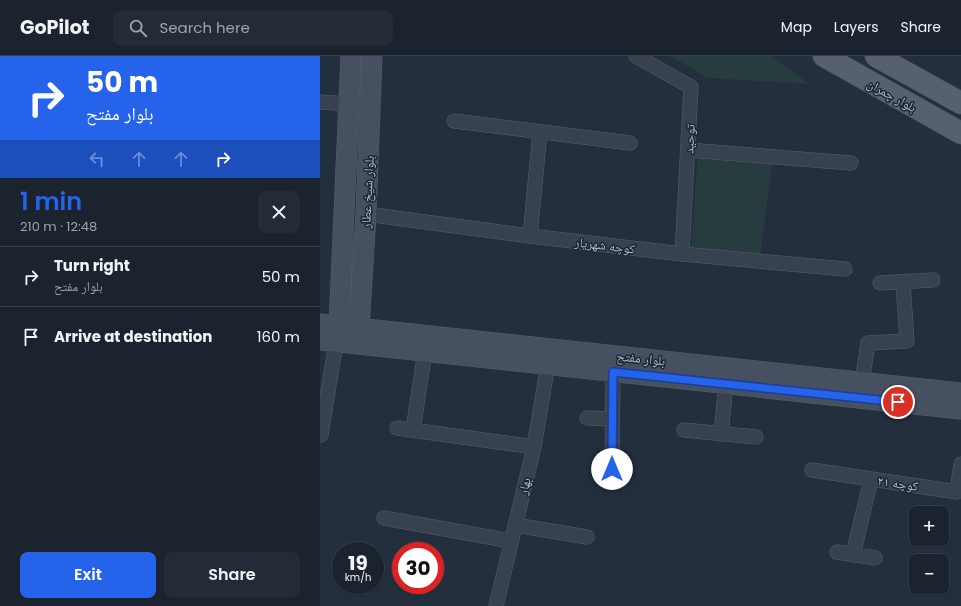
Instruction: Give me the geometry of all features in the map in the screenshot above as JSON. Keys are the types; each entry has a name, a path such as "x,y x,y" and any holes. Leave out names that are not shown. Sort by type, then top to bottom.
{"main road":[{"name":"بلوار چمران","path":"824,56 961,133"},
{"name":"بلوار چمران","path":"876,56 956,100"},
{"path":"935,119 944,118 951,112 956,100"}],"street":[{"name":"بلوار شیخ عطار","path":"335,332 344,211 351,56"},
{"name":"بلوار شیخ عطار","path":"335,332 366,214 372,56"},
{"name":"توحید","path":"636,56 691,87 682,254"},
{"path":"320,102 348,104"},
{"path":"454,121 630,142"},
{"path":"530,236 540,132"},
{"path":"688,150 851,163"},
{"path":"344,211 366,214"},
{"name":"کوچه شهریار","path":"366,214 530,236 682,254 845,269"},
{"path":"880,283 932,280"},
{"path":"862,382 868,344 907,341 903,282"},
{"path":"321,435 335,332"},
{"name":"بلوار مفتح","path":"335,332 425,351 613,372 646,367 726,384 961,409"},
{"name":"بلوار مفتح","path":"335,332 646,367 862,382 961,393"},
{"path":"413,430 425,351"},
{"name":"بهار","path":"496,606 534,447 548,364"},
{"path":"612,469 613,372"},
{"path":"721,434 726,384"},
{"path":"587,418 612,419"},
{"path":"398,428 534,447"},
{"path":"684,430 756,437"},
{"name":"کوچه ۲۱","path":"812,470 957,492 961,464"},
{"path":"853,555 871,479"},
{"path":"384,518 511,541"},
{"path":"515,525 587,537"},
{"path":"837,552 875,558"}],"green space":[{"path":"671,56 772,56 809,84 707,78"},
{"path":"698,155 772,164 760,257 691,250"}],"route":[{"path":"612,469 613,372 898,402"}]}
